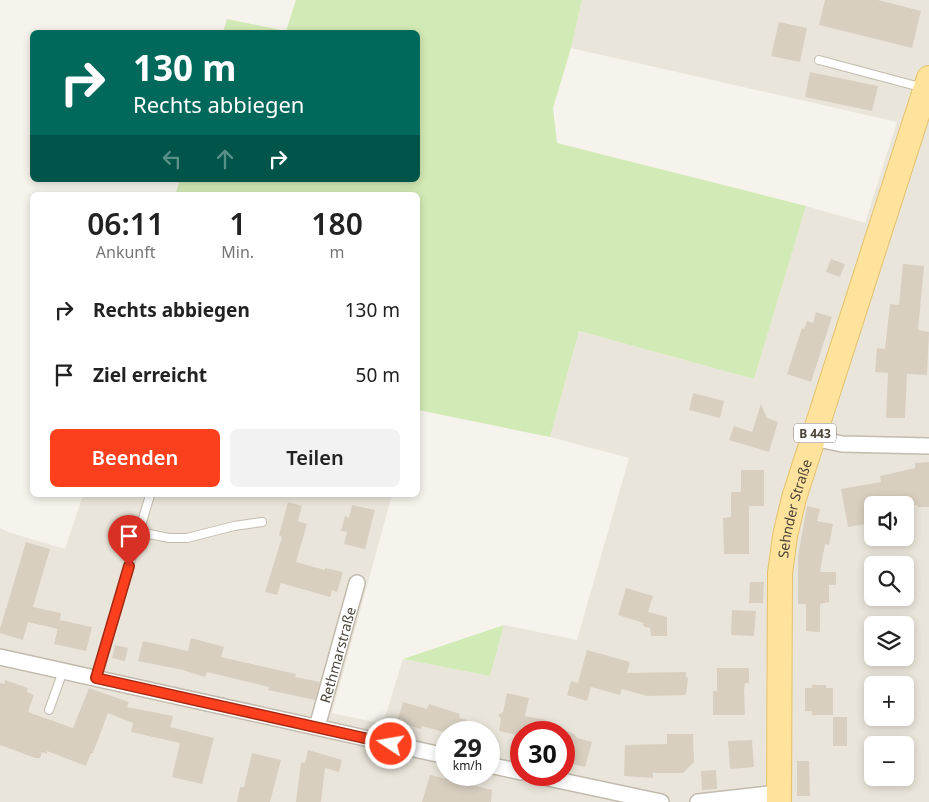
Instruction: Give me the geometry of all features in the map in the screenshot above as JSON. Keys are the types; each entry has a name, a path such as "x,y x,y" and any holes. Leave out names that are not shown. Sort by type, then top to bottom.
{"main road":[{"name":"Sehnder Straße","path":"779,798 780,573 785,536 794,498 813,438 923,113 927,83"}],"street":[{"path":"813,438 842,444 929,446"},
{"name":"Rethmarstraße","path":"317,727 357,583"},
{"path":"0,657 435,754"},
{"path":"575,784 661,802"},
{"path":"698,802 779,798"}],"lane":[{"path":"819,60 927,83"},
{"path":"96,678 149,497"},
{"path":"139,532 169,538 187,538 234,526 262,522"},
{"path":"50,710 63,671"}],"shaded area":[{"path":"582,0 929,0 929,802 0,802 0,528 65,549 82,497 391,497 332,713 383,724 403,659 490,676 504,625 577,640 629,458 550,437 579,331 754,379 806,206 865,223 897,122 571,48"}],"green space":[{"path":"296,0 582,0 571,48 553,108 557,143 806,206 754,379 579,331 550,437 420,410 420,192 176,192 179,182 420,182 420,30 286,30"},
{"path":"227,19 281,30 224,30"},
{"path":"504,625 490,676 403,659"}],"building":[{"path":"825,0 878,0 921,11 912,48 819,25"},
{"path":"779,22 807,28 800,62 771,56"},
{"path":"810,72 878,86 872,111 805,97"},
{"path":"831,259 845,264 840,277 826,272"},
{"path":"903,264 924,266 918,330 929,332 927,375 907,374 905,418 886,418 888,373 875,372 877,348 885,349 890,304 899,305"},
{"path":"816,312 832,317 811,382 787,374 802,328 804,329 807,321 813,323"},
{"path":"693,393 724,401 720,418 689,410"},
{"path":"761,404 767,418 778,422 769,452 729,440 734,426 752,432"},
{"path":"929,462 929,507 914,506 914,496 864,496 864,524 848,527 841,489 881,482 880,476 915,468 915,463"},
{"path":"741,470 764,470 764,506 749,506 749,554 724,554 723,518 731,517 731,492 741,492"},
{"path":"288,502 302,506 298,521 307,524 296,562 325,570 325,568 343,572 337,592 332,590 330,597 281,583 277,595 265,592 282,537 279,535"},
{"path":"352,505 375,510 365,549 344,544 347,532 341,531 345,516 349,518"},
{"path":"807,506 820,509 817,521 833,524 829,545 825,544 820,572 836,572 836,585 829,585 829,602 820,604 820,632 806,631 806,604 798,604 798,556"},
{"path":"26,542 50,549 33,607 61,613 58,629 28,622 23,640 0,633 0,629"},
{"path":"750,582 764,582 763,603 749,603"},
{"path":"626,588 653,596 648,612 667,617 667,636 651,636 650,628 643,626 644,623 618,615"},
{"path":"732,610 756,611 754,636 731,635"},
{"path":"60,620 92,627 86,651 54,644"},
{"path":"191,638 224,647 221,657 296,674 295,677 320,682 315,700 268,690 269,687 207,672 205,677 183,670 138,661 143,641 188,651"},
{"path":"115,645 128,648 125,661 112,658"},
{"path":"587,650 630,662 627,673 686,672 686,677 688,678 686,695 647,696 622,689 620,695 591,687 587,701 567,695 571,681 578,683"},
{"path":"717,668 749,668 749,683 745,683 744,691 745,715 713,715 713,691 717,691"},
{"path":"5,680 28,688 27,692 34,695 28,712 73,728 89,688 129,702 127,707 173,716 170,727 214,738 202,784 172,777 180,743 131,732 133,723 108,713 86,766 47,751 47,754 42,752 40,758 35,758 0,745 0,683 4,684"},
{"path":"812,685 826,685 826,688 833,688 833,715 812,715 812,711 805,711 805,688 812,688"},
{"path":"507,693 529,698 525,716 546,721 510,721 510,734 500,731 501,719 498,715 503,712"},
{"path":"403,702 427,709 429,704 460,714 459,718 467,720 435,721 435,730 422,726 421,729 397,722"},
{"path":"833,717 847,717 847,746 833,746"},
{"path":"667,734 693,734 694,762 683,773 653,773 653,778 624,776 625,745 667,744"},
{"path":"575,735 577,738 592,742 585,767 575,765"},
{"path":"752,740 754,767 730,769 728,741"},
{"path":"308,750 342,760 339,772 325,768 321,802 296,802 301,762 305,763"},
{"path":"252,753 281,760 270,802 237,802 240,787 244,787"},
{"path":"797,761 809,761 810,796 797,796"},
{"path":"716,770 717,789 702,790 701,771"},
{"path":"430,775 435,776 435,786 475,786 492,790 491,802 422,802"}],"route":[{"path":"129,566 96,678 391,744"}]}
